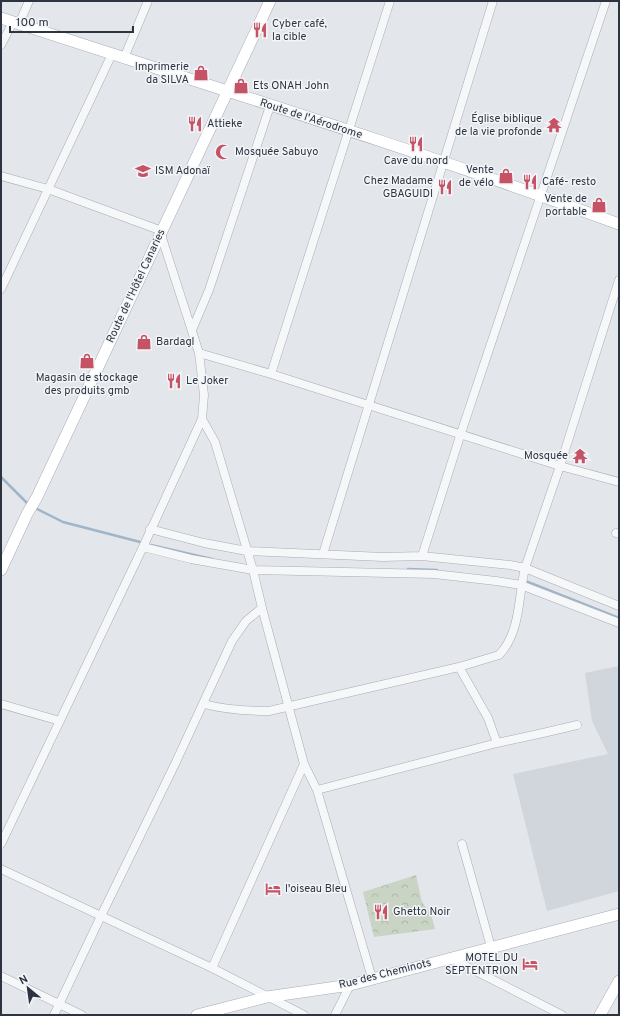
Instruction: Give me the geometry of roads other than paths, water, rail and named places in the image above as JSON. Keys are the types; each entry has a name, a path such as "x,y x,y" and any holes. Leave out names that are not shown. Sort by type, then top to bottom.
{"street":[{"path":"1,45 29,1"},
{"path":"124,58 148,1"},
{"name":"Route de l'Hôtel Canaries","path":"1,570 27,514 37,497 270,1"},
{"path":"271,374 390,1"},
{"path":"323,554 493,1"},
{"path":"422,556 461,433 606,1"},
{"name":"Route de l'Aérodrome","path":"1,18 444,162 619,224"},
{"path":"1,289 112,54"},
{"path":"192,330 209,290 270,106"},
{"path":"1,176 48,189 162,231 162,238 199,353 204,395 202,419 1,844"},
{"path":"204,704 223,709 269,712 289,706 459,668 495,657 503,651 511,636 517,616 525,568 560,466 619,280"},
{"path":"199,353 461,433 560,466 619,482"},
{"path":"202,419 214,442 247,550 304,764 317,790 372,978"},
{"path":"150,529 204,543 247,550 383,557 422,556 525,568 619,606"},
{"path":"142,547 191,559 253,570 434,574 496,581 521,585 619,623"},
{"path":"54,1015 100,916 204,704 232,641 246,621 262,608"},
{"path":"459,668 485,713 497,743"},
{"path":"1,704 60,721"},
{"path":"317,790 497,743 577,725"},
{"path":"212,968 304,764"},
{"path":"462,844 491,947"},
{"path":"1,869 212,968 304,1015"},
{"name":"Rue des Cheminots","path":"197,1015 268,997 350,985 619,914"},
{"path":"450,958 562,1015"},
{"path":"1,976 82,1015"},
{"path":"600,1015 619,981"},
{"path":"335,1015 350,985"}],"waterway":[{"path":"1,477 29,505"},
{"path":"35,508 63,522 144,543"},
{"path":"151,545 212,559"},
{"path":"408,569 437,570"},
{"path":"523,582 528,582 619,618"}],"place":[{"name":"Cyber café, la cible","path":"260,30"},
{"name":"Imprimerie da SILVA","path":"201,73"},
{"name":"Ets ONAH John","path":"241,86"},
{"name":"Attieke","path":"195,124"},
{"name":"Église biblique de la vie profonde","path":"554,125"},
{"name":"Cave du nord","path":"416,144"},
{"name":"Mosquée Sabuyo","path":"223,152"},
{"name":"ISM Adonaï","path":"143,171"},
{"name":"Vente de vélo","path":"506,176"},
{"name":"Café- resto","path":"530,182"},
{"name":"Chez Madame GBAGUIDI","path":"445,187"},
{"name":"Vente de portable","path":"599,205"},
{"name":"Bardagl","path":"144,342"},
{"name":"Magasin de stockage des produits gmb","path":"87,361"},
{"name":"Le Joker","path":"174,381"},
{"name":"Mosquée","path":"580,456"},
{"name":"l'oiseau Bleu","path":"273,889"},
{"name":"Ghetto Noir","path":"381,912"},
{"name":"MOTEL DU SEPTENTRION","path":"530,964"}]}
